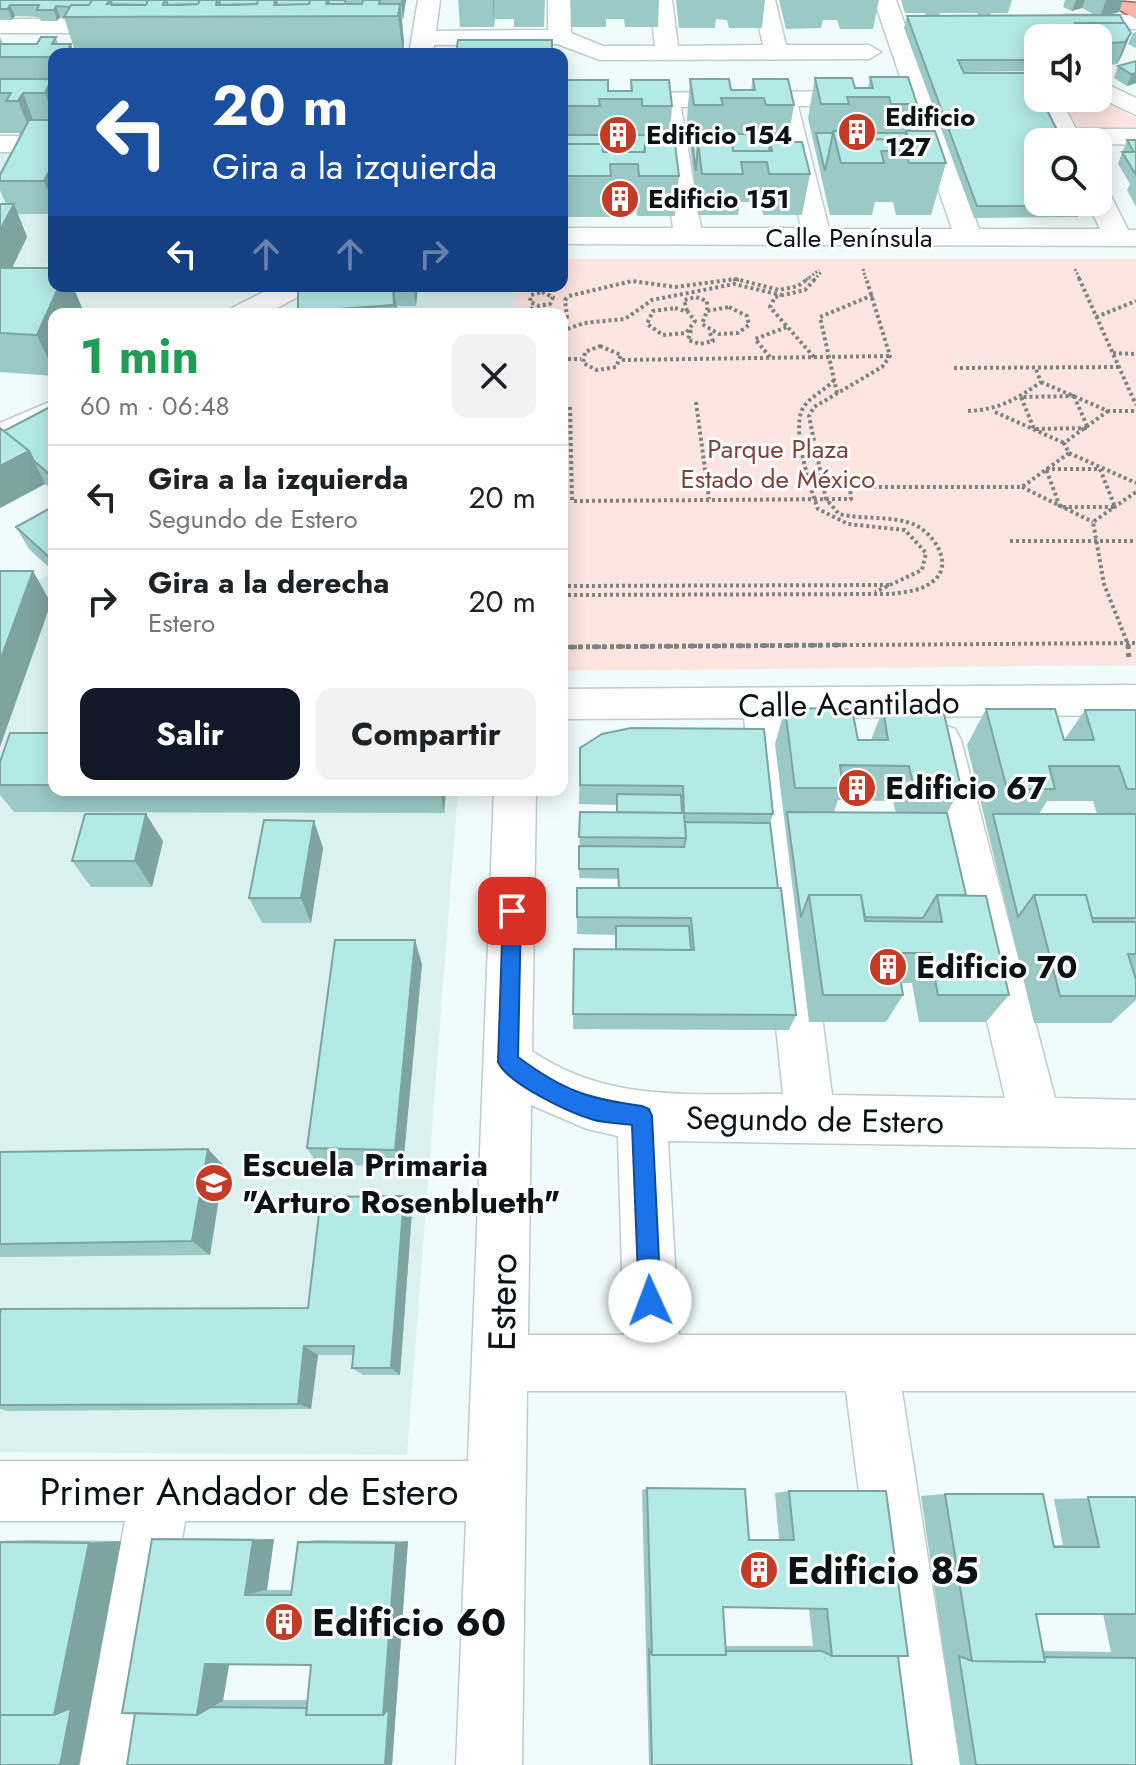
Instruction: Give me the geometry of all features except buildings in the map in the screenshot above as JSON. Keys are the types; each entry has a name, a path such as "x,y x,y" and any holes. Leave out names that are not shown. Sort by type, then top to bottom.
{"main road":[{"path":"1113,0 1136,12"}],"street":[{"path":"424,39 429,0"},
{"path":"559,0 560,37"},
{"path":"661,0 667,53"},
{"path":"764,0 776,53"},
{"path":"1048,15 1077,22 1136,22"},
{"path":"395,26 424,39 560,37 600,53 776,53 867,45 892,20"},
{"path":"892,20 924,23"},
{"path":"892,20 969,239"},
{"path":"0,26 149,26"},
{"path":"28,49 41,26"},
{"path":"867,45 880,98"},
{"path":"600,53 602,95 605,100"},
{"path":"1112,95 1136,108"},
{"path":"568,115 605,100 880,98 920,103"},
{"path":"784,99 817,238"},
{"path":"668,100 688,237"},
{"path":"1112,138 1136,137"},
{"path":"0,144 48,144"},
{"path":"1112,216 1127,238"},
{"name":"Calle Península","path":"568,236 1127,238"},
{"path":"252,308 274,292"},
{"path":"0,436 48,413"},
{"path":"931,702 1037,1125"},
{"name":"Calle Acantilado","path":"568,704 763,706 931,702 1132,712"},
{"path":"763,706 810,1119"},
{"name":"Estero","path":"489,1765 515,796"},
{"name":"Segundo de Estero","path":"508,1062 563,1098 595,1110 642,1116 1037,1125 1136,1124"},
{"path":"642,1116 653,1363"},
{"path":"501,1363 1136,1363"},
{"path":"870,1363 927,1765"},
{"name":"Primer Andador de Estero","path":"0,1491 498,1491"},
{"path":"113,1765 160,1491"}],"path":[{"path":"1035,367 1041,382 1108,411 1136,408 1062,239"},
{"path":"856,265 867,275 890,356"},
{"path":"566,308 565,300 569,296 619,282 675,287 736,279 779,290 798,286 824,267 814,284 805,290 775,297 770,307 814,357"},
{"path":"568,329 584,323 625,319 652,300 734,284 781,295"},
{"path":"532,308 535,305 547,305 553,297 546,292 534,293 529,300 535,305"},
{"path":"694,294 683,303 695,321 714,337 708,343 688,340 695,321 705,313 729,307 743,312 750,320 746,329 734,334 719,334 705,328 701,319 705,313 707,301 694,294"},
{"path":"837,393 820,317 873,295"},
{"path":"1096,317 1136,301"},
{"path":"688,312 675,308 659,309 648,315 647,324 656,332 671,336 691,329"},
{"path":"771,358 755,339 787,327"},
{"path":"581,359 589,349 600,346 618,352 622,360"},
{"path":"1113,353 1136,354"},
{"path":"568,359 581,359 590,369 604,371 616,367 622,360 890,356"},
{"path":"568,595 870,594 909,591 928,585 938,577 942,567 937,545 915,524 896,519 850,518 831,508 826,499 809,416 814,407 882,367 890,356"},
{"path":"954,368 1119,367"},
{"path":"834,380 800,413 799,423 813,499 828,517 853,526 905,530 925,549 927,560 924,571 870,594"},
{"path":"995,411 1041,382"},
{"path":"1021,397 1074,396"},
{"path":"1074,396 1088,428"},
{"path":"1021,397 1034,429"},
{"path":"696,402 709,499"},
{"path":"570,407 572,501 851,499 850,487 1022,487 1093,522 1101,541 1104,585 1133,643 1132,712"},
{"path":"968,411 995,411 1064,443 1069,453 1100,469 1136,483"},
{"path":"1064,443 1108,411"},
{"path":"1034,429 1088,428"},
{"path":"1022,487 1069,453"},
{"path":"1046,469 1100,469"},
{"path":"1046,469 1060,507"},
{"path":"1100,469 1115,507"},
{"path":"1093,522 1136,492"},
{"path":"1060,507 1115,507"},
{"path":"1010,541 1136,541"},
{"path":"568,586 893,585"},
{"path":"568,647 1133,643"}],"shaded area":[{"path":"0,149 48,150 48,260 26,306 0,306"},
{"path":"344,292 516,292 515,308 313,308"},
{"name":"Escuela Primaria \"Arturo Rosenblueth\"","path":"48,576 48,796 458,796 407,1455 0,1452 0,592"}],"green space":[{"path":"1112,104 1136,119 1136,128 1078,128 1069,112 1112,112"},
{"name":"Parque Plaza Estado de México","path":"568,259 1136,259 1136,665 568,671 568,308 515,308 516,292 568,292"}],"place":[{"name":"Edificio 127","path":"857,132"},
{"name":"Edificio 154","path":"618,135"},
{"name":"Edificio 151","path":"620,199"},
{"name":"Edificio 67","path":"857,788"},
{"name":"Edificio 70","path":"888,967"},
{"name":"Escuela Primaria \"Arturo Rosenblueth\"","path":"214,1183"},
{"name":"Edificio 85","path":"759,1570"},
{"name":"Edificio 60","path":"284,1622"}],"route":[{"path":"512,911 508,1062 537,1084 563,1098 595,1110 642,1116 650,1301"}]}
